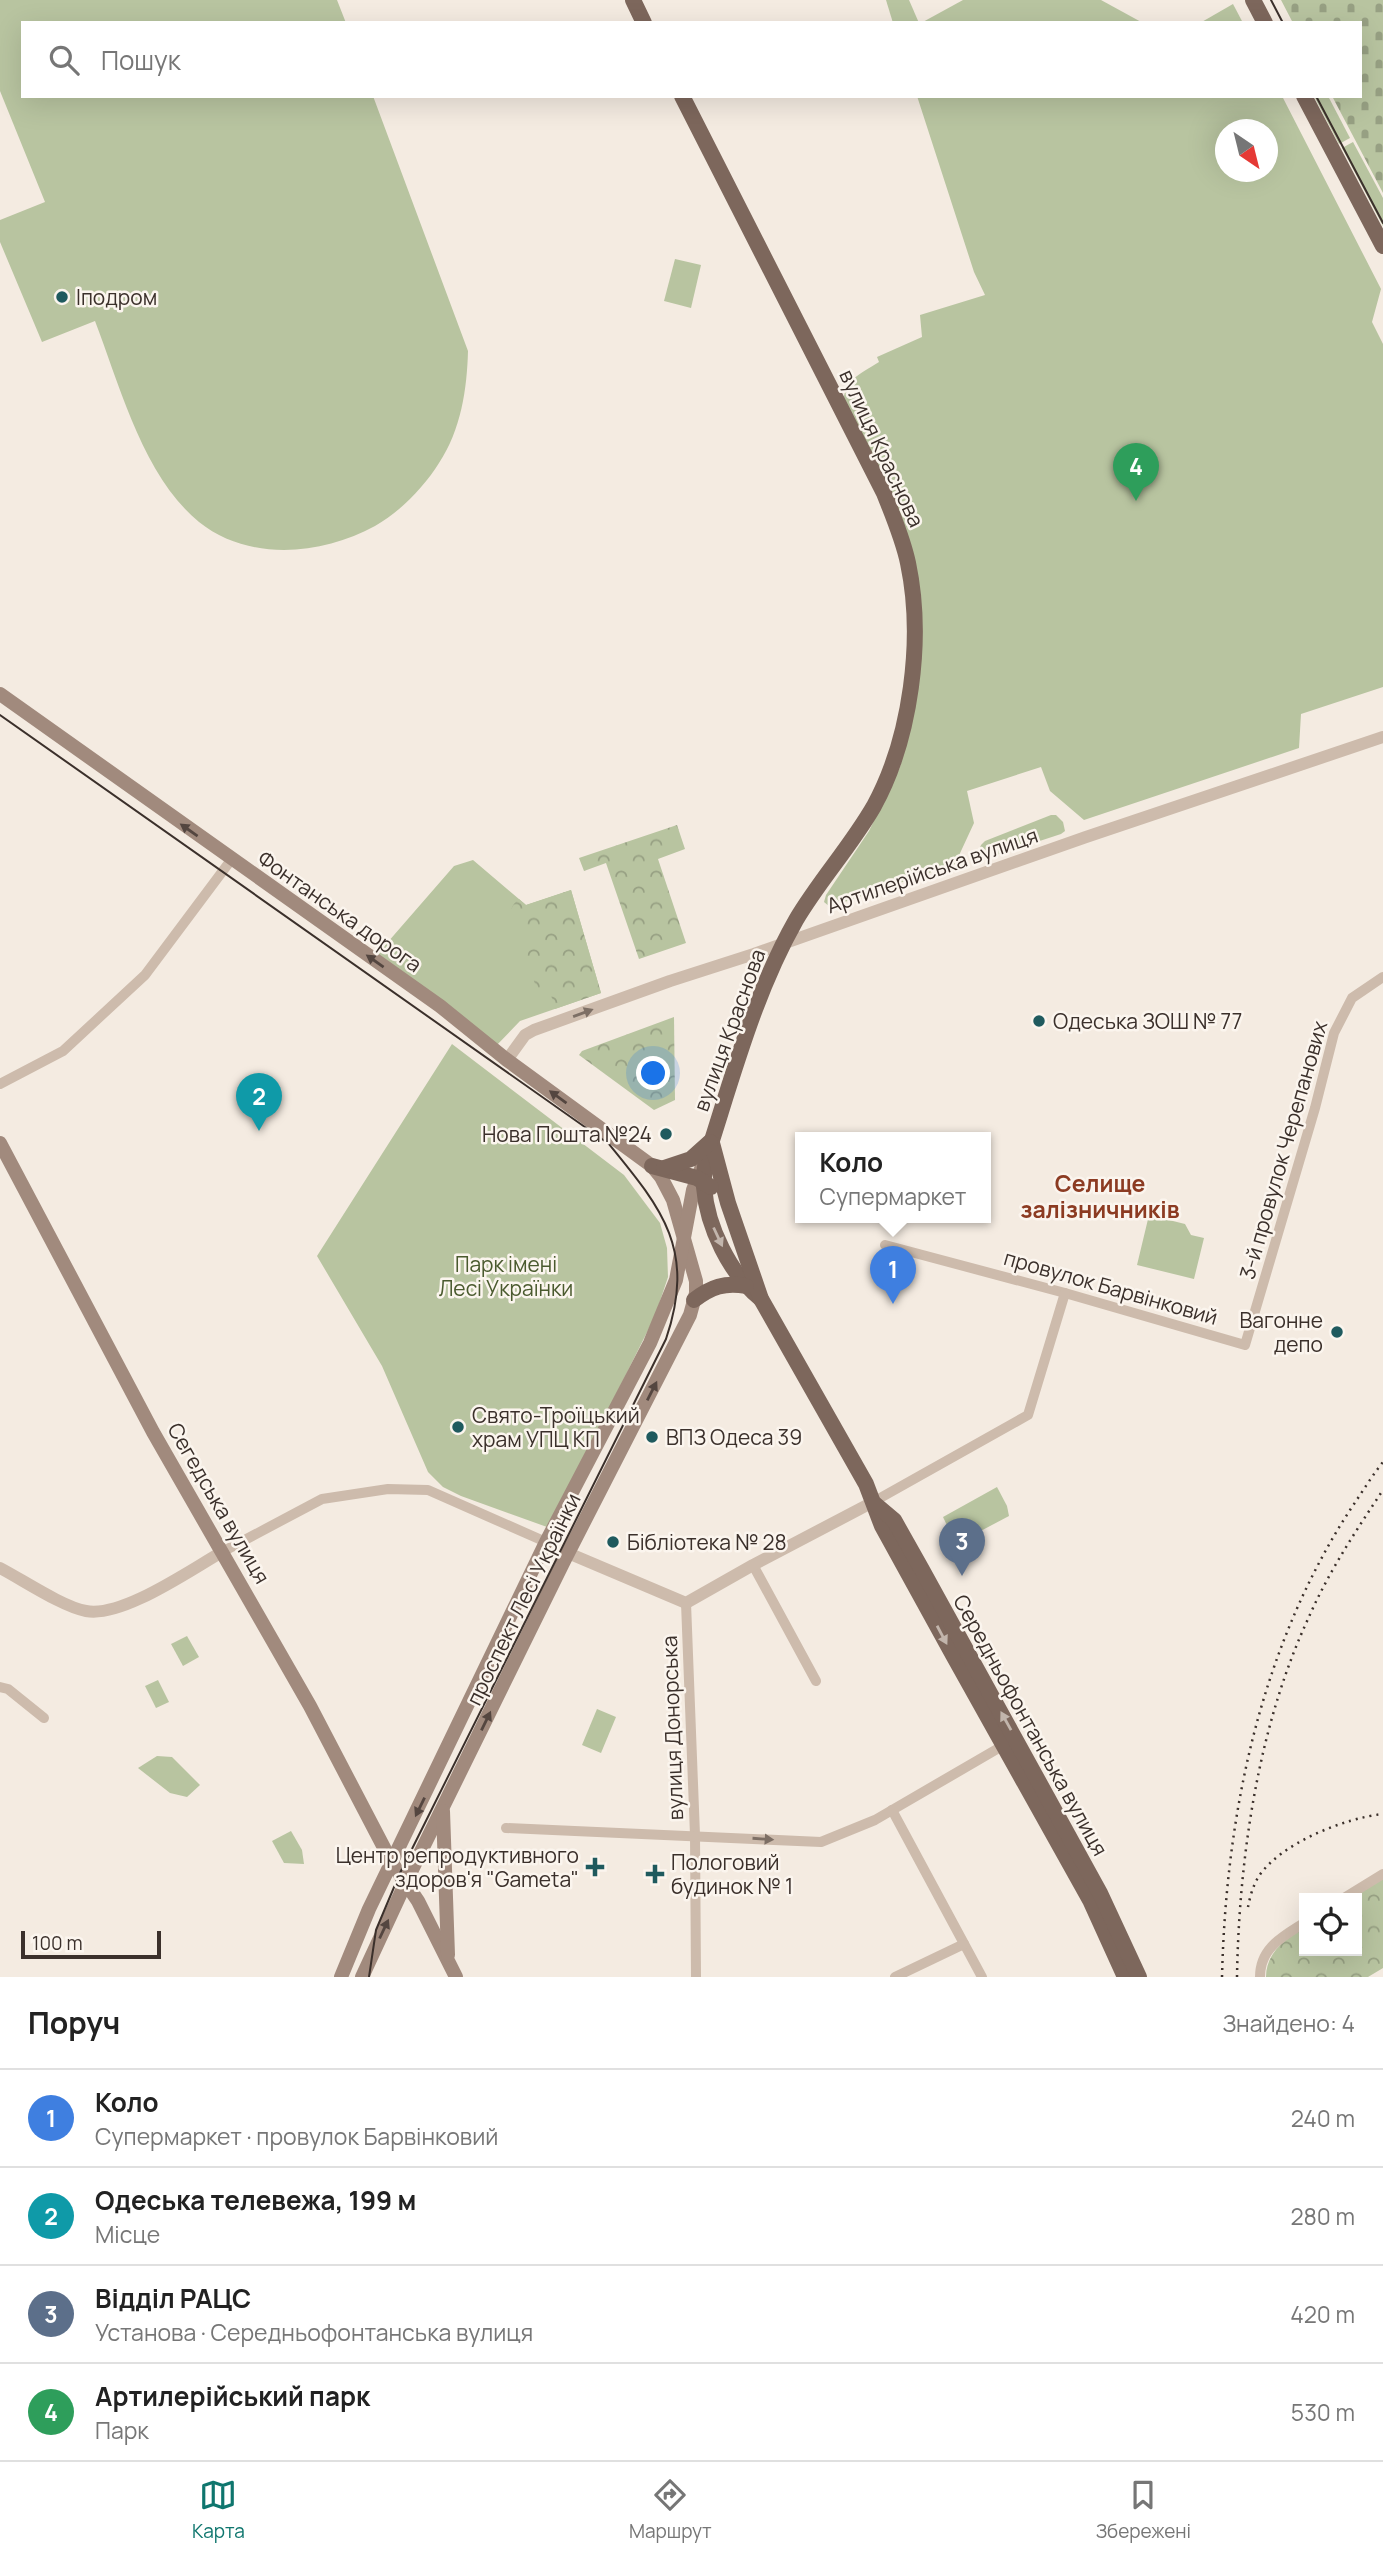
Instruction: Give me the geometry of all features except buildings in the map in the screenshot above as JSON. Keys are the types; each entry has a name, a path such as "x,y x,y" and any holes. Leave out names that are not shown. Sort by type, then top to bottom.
{"main road":[{"path":"633,0 644,21"},
{"path":"1253,0 1264,21"},
{"name":"вулиця Краснова","path":"683,98 884,493 908,563 915,645 906,712 890,773 873,808 797,919 769,975 712,1141"},
{"path":"1305,98 1383,246"},
{"name":"Фонтанська дорога","path":"0,694 440,1006 507,1060 656,1167"},
{"path":"656,1167 691,1159 712,1141"},
{"name":"Середньофонтанська вулиця","path":"712,1141 700,1180 711,1222 746,1286 761,1299"},
{"name":"Середньофонтанська вулиця","path":"712,1141 728,1203 761,1299 866,1484 882,1525 1090,1900 1125,1977"},
{"name":"Сегедська вулиця","path":"0,1143 153,1432 310,1706 392,1863 406,1882 456,1977"},
{"path":"656,1167 700,1180 728,1203"},
{"name":"проспект Лесі Українки","path":"362,1977 568,1553 682,1332 694,1300 696,1281 684,1235 670,1192 656,1167"},
{"name":"проспект Лесі Українки","path":"341,1977 369,1909 546,1542 650,1343 676,1280 684,1235 700,1180"},
{"path":"669,1297 686,1293 694,1300 709,1288 723,1284 746,1286"},
{"name":"Середньофонтанська вулиця","path":"873,1502 894,1520 1100,1894 1139,1977"},
{"path":"443,1808 448,1960"}],"street":[{"name":"Артилерійська вулиця","path":"507,1060 525,1035 534,1030 1086,837 1383,737"},
{"path":"0,1084 63,1051 145,975 231,860"},
{"name":"3-й провулок Черепанових","path":"1245,1345 1315,1108 1334,1033 1346,1007 1359,991 1383,976"},
{"name":"провулок Барвінковий","path":"885,1245 1245,1345"},
{"path":"568,1553 686,1603 1028,1415 1065,1293"},
{"path":"0,1568 58,1600 86,1611 102,1612 125,1606 321,1499 388,1489 428,1490 546,1542"},
{"path":"753,1565 816,1681"},
{"name":"вулиця Донорська","path":"686,1603 695,1835 696,1977"},
{"path":"0,1687 8,1689 44,1718"},
{"path":"506,1828 821,1842 892,1811 1004,1745"},
{"path":"892,1811 982,1977"},
{"path":"1352,1893 1383,1874"},
{"path":"1260,1977 1260,1963 1278,1940 1299,1926"},
{"path":"895,1977 964,1944"}],"green space":[{"path":"0,0 337,0 345,21 21,21 21,98 374,98 468,351 464,394 453,437 439,463 411,498 375,526 354,536 309,548 286,550 240,544 219,535 199,522 179,503 148,455 135,429 95,321 42,342 0,242 0,220 45,202 0,91"},
{"path":"886,0 909,0 918,21 892,21"},
{"path":"963,0 1101,0 1139,21 925,21"},
{"path":"1281,0 1383,0 1383,193 1333,98 1362,98 1362,21 1292,21"},
{"path":"1233,4 1242,21 1203,21"},
{"path":"918,98 1283,98 1381,289 1372,322 1383,344 1383,687 1301,714 1299,748 1084,820 1050,791 1041,767 967,791 974,823 955,864 830,907 824,902 826,895 869,831 900,767 909,730 917,593 843,405 844,396 850,383 859,374 879,362 877,357 922,337 920,315 985,295 974,272"},
{"path":"1315,98 1329,98 1350,138 1339,144"},
{"path":"1353,142 1383,198 1383,226 1342,148"},
{"path":"675,259 701,265 691,308 664,301"},
{"path":"1056,815 1063,822 1065,831 1061,834 975,862 985,841"},
{"path":"677,825 685,849 658,859 686,943 639,959 606,863 584,871 579,858"},
{"path":"473,860 526,905 571,890 601,993 520,1021 495,1047 374,958 454,866"},
{"path":"571,890 601,993 555,1009 551,995 537,990 532,975 543,971 544,965 528,959 527,940 512,914 512,909 519,899 526,905"},
{"path":"674,1017 675,1100 654,1110 579,1055 582,1051"},
{"name":"Парк імені Лесі Українки","path":"452,1044 624,1175 660,1223 667,1248 668,1277 655,1316 557,1513 547,1527 461,1496 443,1487 428,1472 382,1366 317,1256"},
{"path":"1149,1215 1185,1224 1191,1235 1204,1238 1194,1279 1137,1265"},
{"path":"997,1487 1009,1516 956,1544 943,1517"},
{"path":"187,1636 199,1657 183,1666 171,1644"},
{"path":"158,1680 169,1702 156,1708 145,1686"},
{"path":"597,1709 616,1717 601,1753 582,1745"},
{"path":"157,1756 172,1757 200,1785 187,1797 170,1793 138,1768"},
{"path":"291,1831 302,1850 304,1864 284,1863 272,1841"},
{"path":"1383,1879 1383,1968 1368,1977 1266,1977 1273,1954 1299,1931 1299,1956 1362,1956 1362,1893 1359,1893"}],"tram line":[{"path":"1271,0 1282,21"},
{"path":"1317,98 1383,223"},
{"path":"0,715 609,1144 645,1190 669,1233 677,1280 674,1308 666,1339 400,1873 376,1930 369,1977"}],"railway":[{"path":"1222,1977 1231,1855 1254,1735 1271,1676 1319,1563 1350,1510 1383,1462"},
{"path":"1237,1977 1247,1840 1254,1794 1276,1704 1291,1661 1324,1585 1383,1490"},
{"path":"1248,1907 1259,1876 1282,1853 1333,1827 1383,1814"}],"place":[{"name":"Іподром","path":"62,297"},
{"name":"Артилерійський парк","path":"1136,501"},
{"name":"Одеська ЗОШ № 77","path":"1039,1021"},
{"name":"Одеська телевежа, 199 м","path":"259,1131"},
{"name":"Нова Пошта №24","path":"666,1134"},
{"name":"Коло","path":"893,1304"},
{"name":"Вагонне депо","path":"1337,1332"},
{"name":"Свято-Троїцький храм УПЦ КП","path":"458,1427"},
{"name":"ВПЗ Одеса 39","path":"652,1437"},
{"name":"Бібліотека № 28","path":"613,1542"},
{"name":"Відділ РАЦС","path":"962,1576"},
{"name":"Центр репродуктивного здоров'я \"Gameta\"","path":"595,1867"},
{"name":"Пологовий будинок № 1","path":"655,1874"}],"district":[{"name":"Селище залізничників","path":"1100,1196"}]}
